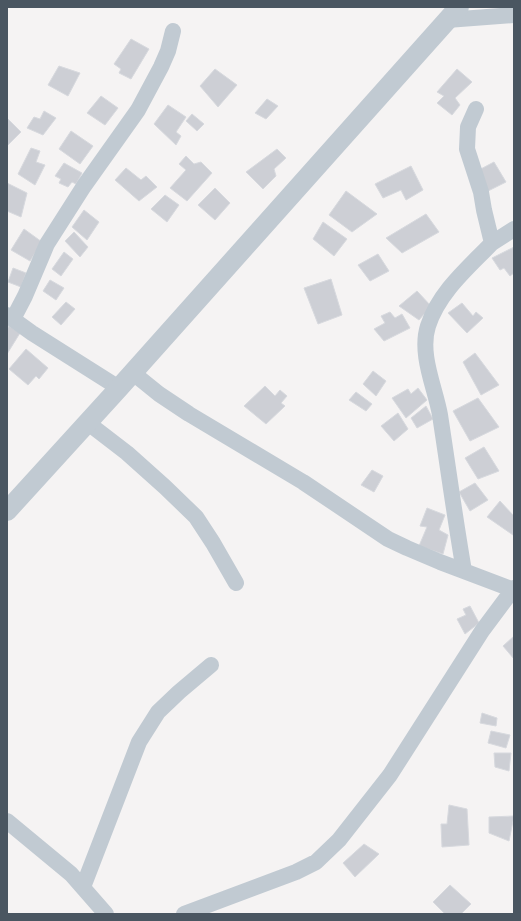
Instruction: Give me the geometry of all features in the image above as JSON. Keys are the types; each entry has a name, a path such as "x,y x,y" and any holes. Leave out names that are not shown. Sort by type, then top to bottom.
{"street":[{"path":"7,511 133,373 453,13 514,15"},
{"path":"119,388 32,333 10,317 25,296 47,244 84,186 138,110 161,67 168,51 173,30"},
{"path":"476,109 468,127 467,149 481,192 492,243"},
{"path":"464,570 439,412 430,376 425,346 427,328 434,311 446,291 492,243 514,229"},
{"path":"133,373 159,394 189,414 303,482 388,539 414,551 514,589 482,631 390,775 339,840 316,862 296,872 184,914"},
{"path":"88,423 127,453 166,487 196,517 236,583"},
{"path":"83,887 139,742 158,712 211,665"},
{"path":"7,821 71,874 106,914"}],"building":[{"path":"131,39 149,49 131,79 119,73 121,69 114,64"},
{"path":"59,66 80,73 68,96 48,85"},
{"path":"215,69 237,85 218,107 200,86"},
{"path":"457,69 472,82 455,98 460,105 452,115 437,103 444,96 437,92"},
{"path":"101,96 118,108 105,125 87,113"},
{"path":"267,99 278,106 266,119 255,113"},
{"path":"168,105 186,117 176,132 181,136 176,145 154,124"},
{"path":"44,111 56,118 43,135 27,128 34,117 40,119"},
{"path":"192,114 204,124 197,131 186,121"},
{"path":"7,118 21,132 7,146"},
{"path":"71,131 93,146 80,164 59,149"},
{"path":"31,148 40,151 36,162 45,165 35,185 18,174"},
{"path":"277,149 286,158 274,169 276,176 263,189 246,172"},
{"path":"186,156 194,164 201,162 212,173 187,201 170,188 186,170 179,164"},
{"path":"494,162 506,182 486,192 475,172"},
{"path":"64,163 82,173 76,184 72,182 68,187 59,183 61,179 55,176"},
{"path":"411,166 423,190 406,200 401,190 383,198 375,184"},
{"path":"126,168 141,180 146,176 157,187 139,201 115,180"},
{"path":"7,183 27,193 21,217 7,211"},
{"path":"215,188 230,203 215,220 198,205"},
{"path":"346,191 377,214 352,232 329,215"},
{"path":"165,195 179,205 167,222 151,209"},
{"path":"84,210 99,222 87,240 72,227"},
{"path":"426,214 439,232 402,253 386,238"},
{"path":"323,222 347,239 334,256 313,239"},
{"path":"24,229 42,242 30,261 11,250"},
{"path":"74,232 88,247 80,257 65,241"},
{"path":"514,247 514,273 510,276 504,268 500,270 492,258"},
{"path":"64,252 73,259 61,276 52,269"},
{"path":"378,254 389,271 370,281 358,265"},
{"path":"13,268 26,273 21,287 8,282"},
{"path":"331,279 342,315 318,324 304,288"},
{"path":"50,280 64,288 56,300 43,291"},
{"path":"417,291 431,306 419,320 399,306"},
{"path":"66,302 75,309 61,325 52,317"},
{"path":"462,303 473,316 476,312 483,318 467,333 448,313"},
{"path":"390,312 395,318 402,314 410,328 384,341 374,329 385,323 381,316"},
{"path":"9,326 20,333 7,354 7,329"},
{"path":"26,349 48,368 39,379 36,376 28,385 9,369"},
{"path":"475,353 499,385 481,395 463,362"},
{"path":"373,371 386,381 376,396 363,384"},
{"path":"265,386 275,396 280,390 287,396 281,403 285,406 266,424 244,406"},
{"path":"418,388 427,400 406,418 392,398 408,389 411,394"},
{"path":"356,392 372,404 366,411 349,400"},
{"path":"478,398 499,427 470,441 453,411"},
{"path":"426,406 433,419 417,428 411,418"},
{"path":"398,413 408,429 394,441 381,426"},
{"path":"484,447 499,471 478,479 465,458"},
{"path":"372,470 383,476 374,492 361,485"},
{"path":"475,483 488,500 470,511 459,492"},
{"path":"500,501 513,515 514,514 513,535 487,517"},
{"path":"427,508 445,515 439,530 448,535 443,554 419,546 427,527 420,526"},
{"path":"470,606 479,623 465,634 457,619 466,615 463,609"},
{"path":"514,636 514,659 503,646"},
{"path":"482,713 497,718 496,726 480,723"},
{"path":"491,731 510,735 506,748 488,743"},
{"path":"494,753 511,753 509,771 495,767"},
{"path":"449,805 467,809 469,845 442,847 441,824 447,824"},
{"path":"514,816 509,841 489,833 489,817"},
{"path":"364,844 379,854 355,877 343,863"},
{"path":"450,885 471,904 461,914 445,914 433,902"}]}
